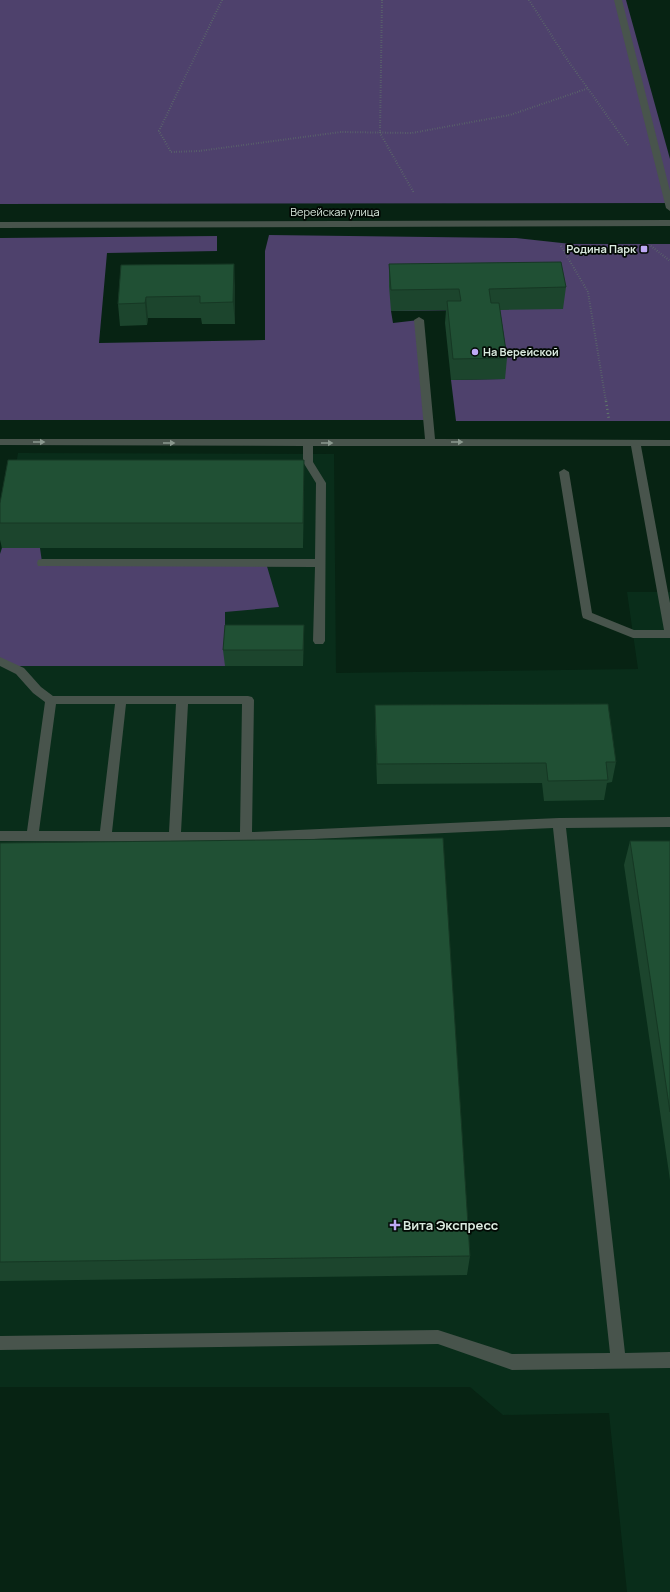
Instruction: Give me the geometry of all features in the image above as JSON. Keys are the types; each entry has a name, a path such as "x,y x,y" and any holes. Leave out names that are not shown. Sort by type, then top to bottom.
{"street":[{"path":"618,0 670,208"},
{"name":"Верейская улица","path":"0,225 670,223"},
{"path":"418,320 430,442"},
{"path":"0,442 670,442"},
{"path":"308,443 308,462 321,483 319,641"},
{"path":"564,472 586,615 633,634 670,633 635,443"},
{"path":"42,562 320,563"},
{"path":"0,661 20,671 36,690 51,700 248,700 246,837"},
{"path":"32,836 51,700"},
{"path":"105,837 121,701"},
{"path":"175,836 182,701"},
{"path":"0,836 246,837 559,823 670,822"},
{"path":"559,823 618,1360"},
{"path":"0,1343 438,1337 512,1362 670,1360"}],"path":[{"path":"222,0 159,131 171,152 199,151 341,132 412,133 510,115 589,88"},
{"path":"382,0 380,133 414,193"},
{"path":"529,0 564,55 589,88 628,145"},
{"path":"559,242 588,292 613,443"},
{"path":"648,244 670,261"}],"shaded area":[{"path":"0,0 626,0 670,159 670,203 0,204"},
{"path":"269,235 516,238 571,244 670,244 670,421 456,421 451,380 505,379 487,310 563,309 391,311 393,323 419,320 428,420 0,420 0,238 217,236 217,251 107,253 99,343 265,340 265,251"},
{"path":"18,453 334,454 336,673 638,669 627,592 670,592 670,1592 627,1592 609,1413 503,1415 470,1387 0,1387 0,553"},
{"path":"2,548 40,548 42,562 266,563 279,607 225,612 225,666 0,666 0,554"}],"building":[{"path":"561,262 566,287 489,289 491,303 499,303 507,358 453,359 447,301 461,301 459,289 391,290 389,264"},
{"path":"234,264 233,302 200,303 200,296 146,297 145,303 118,304 121,265"},
{"path":"8,460 304,460 303,523 0,523 0,503"},
{"path":"225,625 304,625 303,650 223,650"},
{"path":"608,704 616,762 606,762 608,780 548,781 546,763 377,764 375,705"},
{"path":"443,838 470,1256 0,1262 0,843"},
{"path":"630,841 670,841 670,1112"}],"place":[{"name":"Родина Парк","path":"644,249"},
{"name":"На Верейской","path":"475,352"},
{"name":"Вита Экспресс","path":"395,1225"}]}
